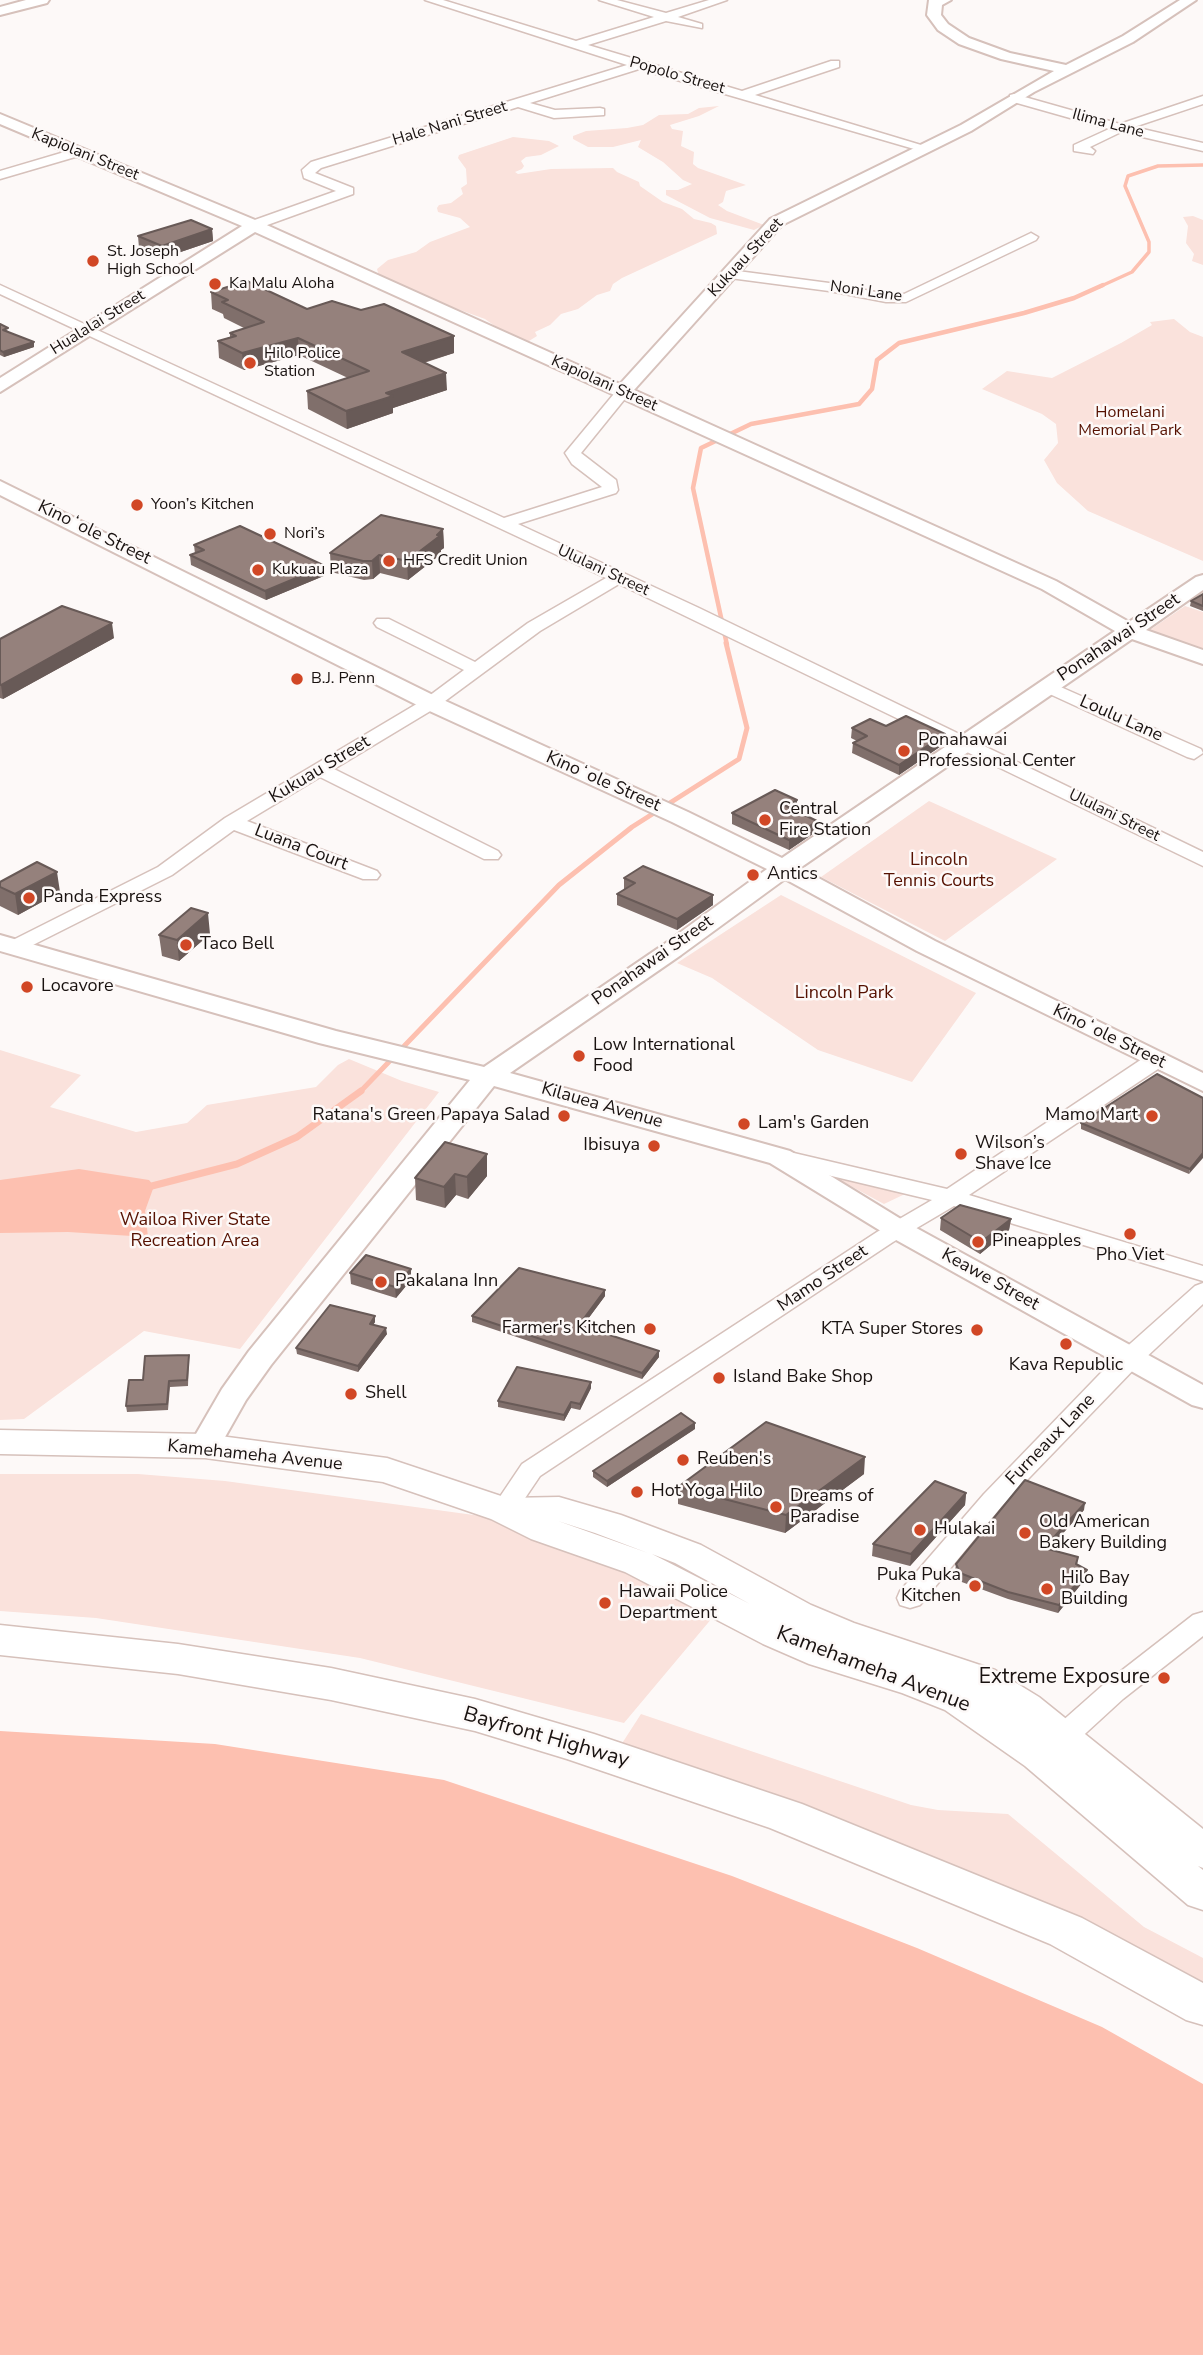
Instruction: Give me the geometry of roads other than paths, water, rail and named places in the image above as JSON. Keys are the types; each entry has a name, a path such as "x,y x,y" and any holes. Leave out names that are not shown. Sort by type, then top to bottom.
{"main road":[{"name":"Kamehameha Avenue","path":"0,1442 205,1446 387,1470 504,1510 544,1530 638,1563 776,1634 822,1654 916,1683 959,1700 998,1725 1051,1748 1203,1852"},
{"name":"Bayfront Highway","path":"0,1640 232,1667 356,1689 475,1716 653,1769 786,1816 1066,1931 1203,2006"},
{"name":"Kamehameha Avenue","path":"1051,1748 1203,1894"},
{"name":"Bayfront Highway","path":"1066,1931 1203,2022"}],"street":[{"path":"0,11 42,0"},
{"name":"Popolo Street","path":"431,0 639,65 925,148"},
{"path":"605,0 698,26"},
{"path":"576,45 721,0"},
{"path":"944,0 935,2 934,15 943,27 962,40 1006,56 1071,69"},
{"name":"Kukuau Street","path":"502,524 610,490 610,483 578,461 573,453 623,392 765,233 792,212 967,128 1014,98 1128,39 1189,0"},
{"path":"742,95 835,64"},
{"name":"Hale Nani Street","path":"348,191 314,178 309,175 308,170 316,164 639,65"},
{"name":"Ilima Lane","path":"1014,98 1120,128 1203,147"},
{"path":"1089,151 1078,148 1120,128 1203,100"},
{"path":"519,103 554,114 600,112"},
{"name":"Kapiolani Street","path":"0,119 254,225 1049,586 1130,631 1203,657"},
{"path":"0,175 78,152"},
{"name":"Hualalai Street","path":"0,386 254,225 348,191"},
{"name":"Noni Lane","path":"730,274 904,299 1031,237"},
{"name":"Ululani Street","path":"0,289 693,612 1203,860"},
{"name":"Kinoʻole Street","path":"0,487 431,703 681,817 783,868 926,946 1203,1083"},
{"name":"Kukuau Street","path":"7,945 165,871 232,822 431,703 534,627 617,578"},
{"name":"Ponahawai Street","path":"205,1446 233,1396 260,1358 468,1097 487,1077 672,950 783,868 1203,581"},
{"path":"383,623 477,670"},
{"name":"Loulu Lane","path":"1047,686 1194,753"},
{"path":"321,770 491,855"},
{"name":"Luana Court","path":"232,822 370,875"},
{"name":"Kilauea Avenue","path":"7,945 377,1048 487,1077 541,1088 780,1157 950,1197 1203,1273"},
{"name":"Mamo Street","path":"504,1510 531,1470 1156,1060"},
{"name":"Keawe Street","path":"780,1157 900,1230 1203,1398"},
{"name":"Furneaux Lane","path":"910,1598 993,1500 1131,1357 1203,1291"},
{"path":"1051,1748 1113,1692 1203,1622"}],"waterway":[{"path":"1099,287 1132,272 1149,252 1149,242 1125,186 1128,176 1158,166 1203,165"},
{"path":"727,645 693,488 701,448 751,424 859,404 872,389 877,360 899,343 1024,313 1074,298 1103,285"},
{"path":"361,1091 559,885 632,827 739,759 747,728 726,643"},
{"path":"148,1187 237,1164 297,1137 361,1091"}],"place":[{"name":"St. Joseph High School","path":"93,261"},
{"name":"Ka Malu Aloha","path":"215,284"},
{"name":"Hilo Police Station","path":"250,363"},
{"name":"Yoon’s Kitchen","path":"137,505"},
{"name":"Nori’s","path":"270,534"},
{"name":"HFS Credit Union","path":"389,561"},
{"name":"Kukuau Plaza","path":"258,570"},
{"name":"B.J. Penn","path":"297,679"},
{"name":"Ponahawai Professional Center","path":"904,751"},
{"name":"Central Fire Station","path":"765,820"},
{"name":"Antics","path":"753,875"},
{"name":"Panda Express","path":"29,898"},
{"name":"Taco Bell","path":"186,945"},
{"name":"Locavore","path":"27,987"},
{"name":"Low International Food","path":"579,1056"},
{"name":"Ratana's Green Papaya Salad","path":"564,1116"},
{"name":"Mamo Mart","path":"1152,1116"},
{"name":"Lam's Garden","path":"744,1124"},
{"name":"Ibisuya","path":"654,1146"},
{"name":"Wilson’s Shave Ice","path":"961,1154"},
{"name":"Pho Viet","path":"1130,1234"},
{"name":"Pineapples","path":"978,1242"},
{"name":"Pakalana Inn","path":"381,1282"},
{"name":"Farmer's Kitchen","path":"650,1329"},
{"name":"KTA Super Stores","path":"977,1330"},
{"name":"Kava Republic","path":"1066,1344"},
{"name":"Island Bake Shop","path":"719,1378"},
{"name":"Shell","path":"351,1394"},
{"name":"Reuben's","path":"683,1460"},
{"name":"Hot Yoga Hilo","path":"637,1492"},
{"name":"Dreams of Paradise","path":"776,1507"},
{"name":"Hulakai","path":"920,1530"},
{"name":"Old American Bakery Building","path":"1025,1533"},
{"name":"Puka Puka Kitchen","path":"975,1586"},
{"name":"Hilo Bay Building","path":"1047,1589"},
{"name":"Hawaii Police Department","path":"605,1603"},
{"name":"Extreme Exposure","path":"1164,1678"}],"park label":[{"name":"Homelani Memorial Park","path":"1130,422"},
{"name":"Lincoln Tennis Courts","path":"939,871"},
{"name":"Lincoln Park","path":"844,994"},
{"name":"Wailoa River State Recreation Area","path":"195,1231"}]}
